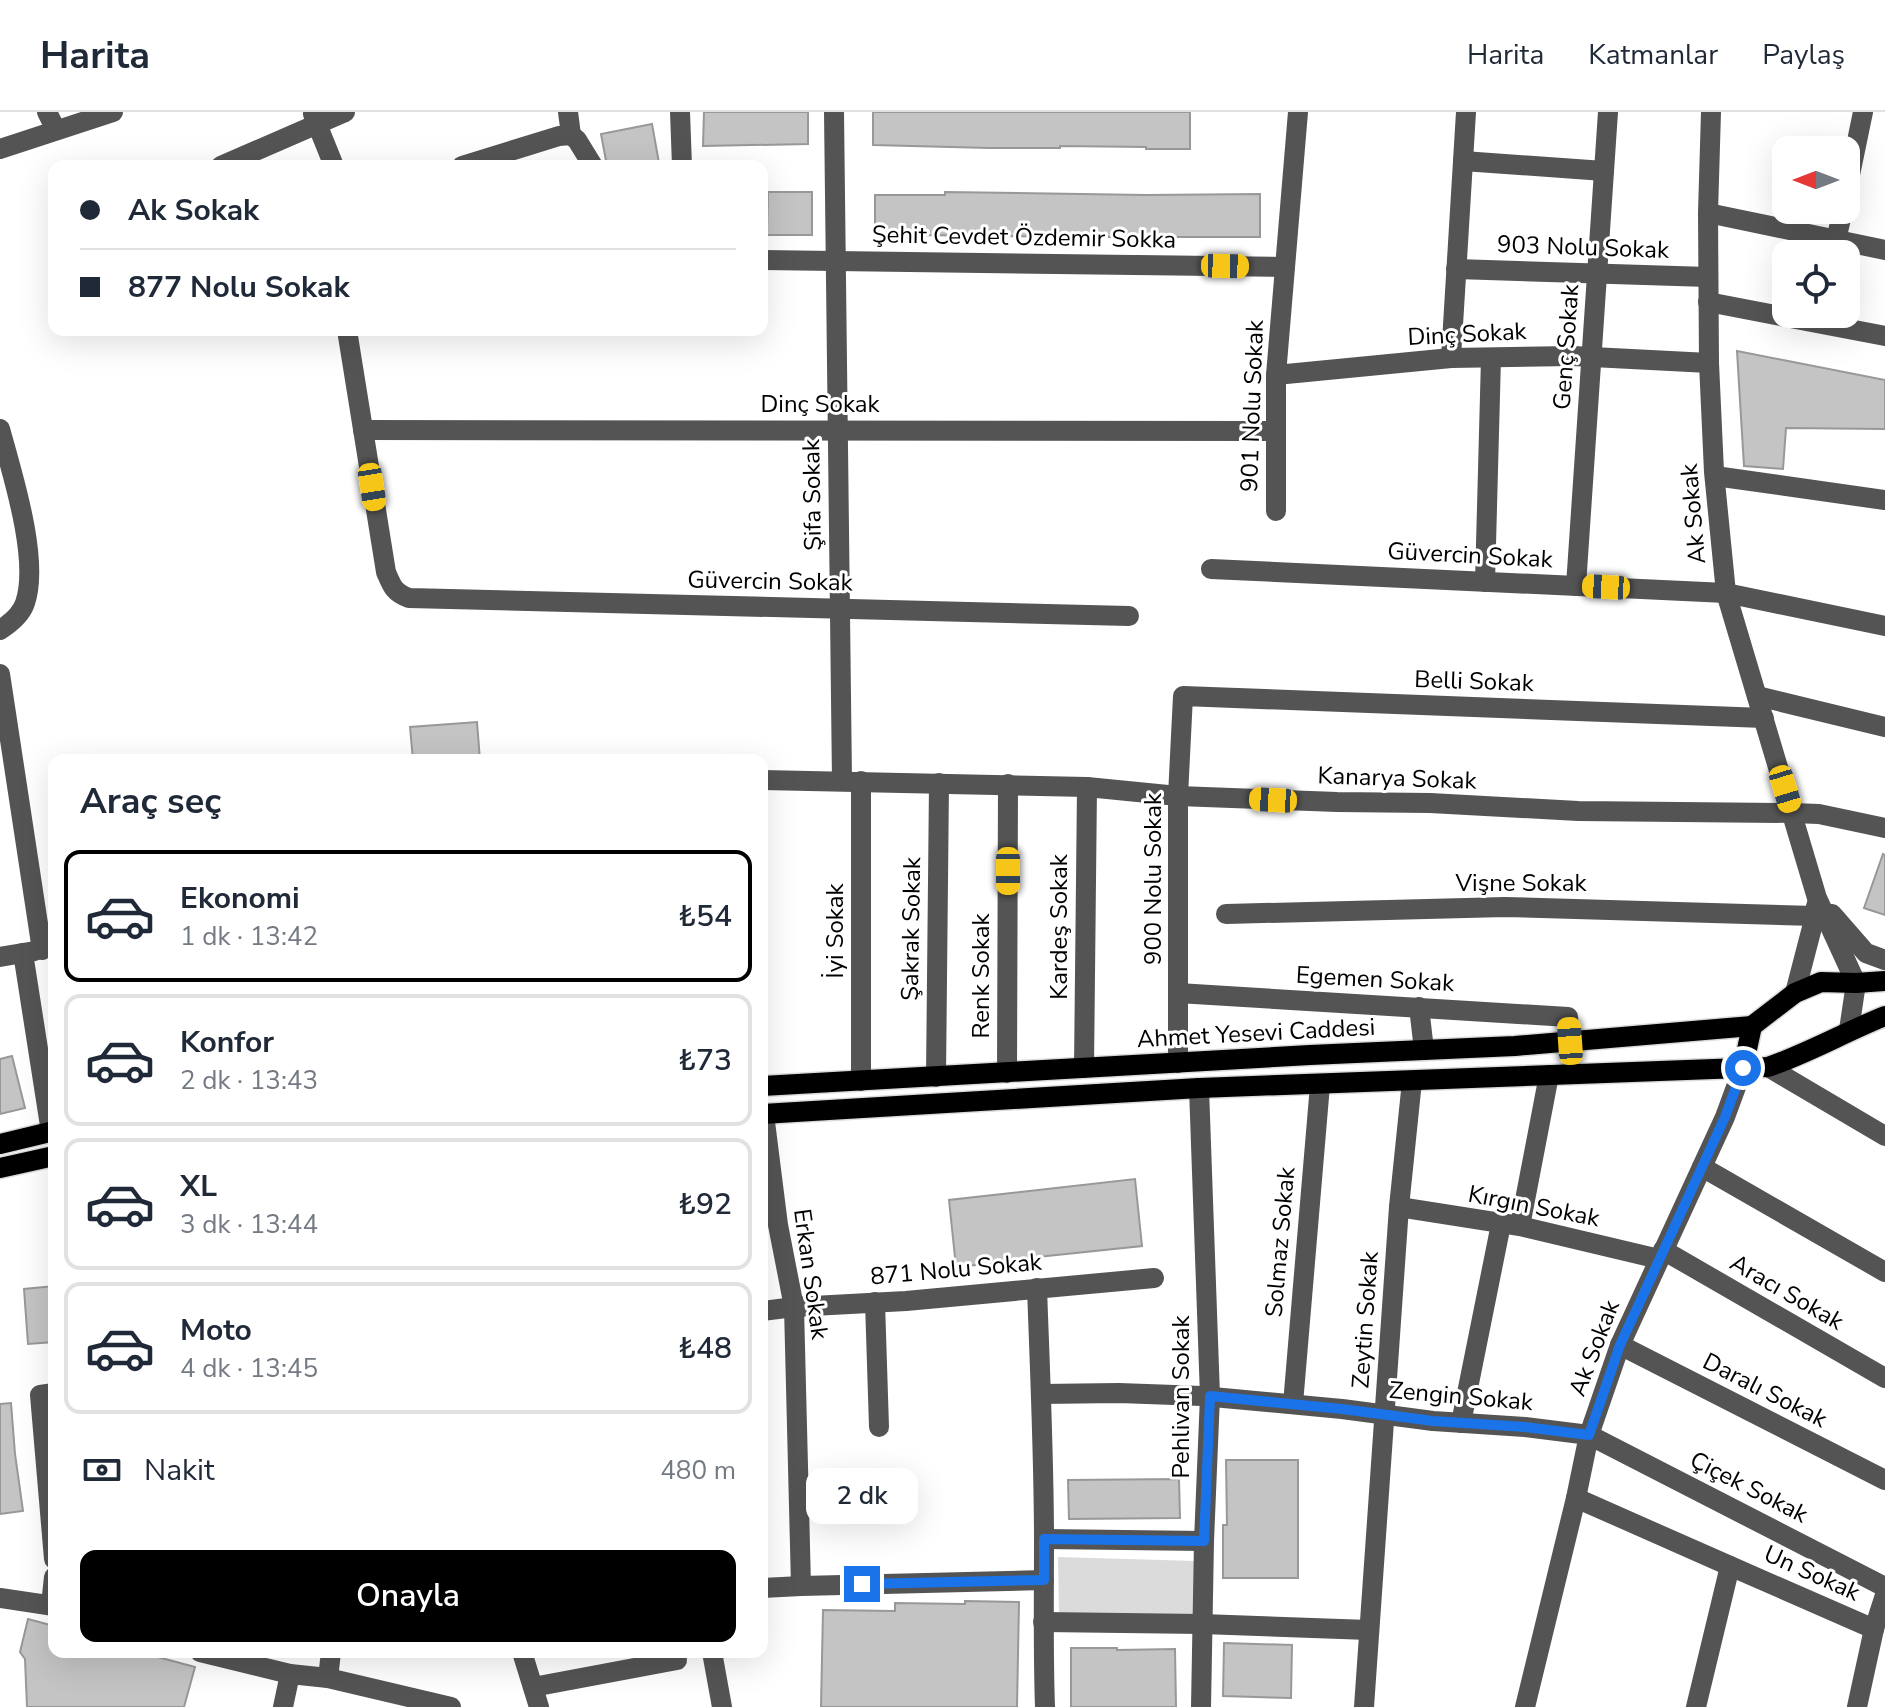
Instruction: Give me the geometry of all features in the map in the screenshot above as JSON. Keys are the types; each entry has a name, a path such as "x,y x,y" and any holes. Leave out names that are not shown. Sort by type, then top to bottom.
{"main road":[{"path":"1743,1068 1752,1026 1795,993 1821,982 1885,981"},
{"path":"768,1114 1199,1088 1768,1067 1885,1016"},
{"name":"Ahmet Yesevi Caddesi","path":"768,1086 1515,1046 1752,1026"},
{"path":"0,1144 48,1133"},
{"path":"0,1168 48,1157"}],"street":[{"path":"0,149 52,121 113,112"},
{"path":"233,160 315,118 345,112"},
{"path":"568,112 571,135 589,160"},
{"path":"680,112 682,160"},
{"name":"Şifa Sokak","path":"834,112 840,609 852,781"},
{"name":"901 Nolu Sokak","path":"1276,511 1276,375 1298,112"},
{"path":"1451,358 1466,112"},
{"name":"Genç Sokak","path":"1576,586 1608,112"},
{"name":"Ak Sokak","path":"1711,112 1709,363 1726,593 1792,813 1816,907 1856,983"},
{"path":"1858,136 1863,112"},
{"path":"315,118 332,160"},
{"path":"481,160 571,135"},
{"path":"1463,161 1604,171"},
{"path":"1708,213 1836,240 1840,224"},
{"path":"1860,245 1885,250"},
{"name":"Şehit Cevdet Özdemir Sokka","path":"768,260 1285,267"},
{"name":"903 Nolu Sokak","path":"1456,269 1708,277"},
{"path":"1708,302 1885,336"},
{"path":"348,336 363,430"},
{"name":"Dinç Sokak","path":"1276,375 1451,358 1591,357 1709,363"},
{"path":"1485,582 1491,358"},
{"path":"0,429 24,523 29,585 26,603 20,613 0,630"},
{"name":"Dinç Sokak","path":"363,430 1276,431"},
{"name":"Güvercin Sokak","path":"363,430 386,572 399,594 409,598 1129,616"},
{"path":"1715,476 1885,500"},
{"name":"Güvercin Sokak","path":"1211,569 1726,593 1885,626"},
{"path":"0,674 8,780 39,950 48,1067"},
{"name":"Belli Sokak","path":"1183,696 1764,718"},
{"name":"900 Nolu Sokak","path":"1178,1063 1178,796 1183,696"},
{"path":"1757,696 1885,727"},
{"name":"Kanarya Sokak","path":"768,780 1087,787 1178,796 1430,803 1578,811 1819,814 1885,828"},
{"name":"İyi Sokak","path":"852,781 861,1081"},
{"name":"Şakrak Sokak","path":"936,1077 939,783"},
{"name":"Renk Sokak","path":"1007,1073 1008,784"},
{"name":"Kardeş Sokak","path":"1084,1068 1087,787"},
{"name":"Vişne Sokak","path":"1226,914 1505,907 1816,907"},
{"path":"1795,993 1816,907 1866,953 1885,960"},
{"path":"0,957 39,950"},
{"path":"1849,1030 1856,983"},
{"name":"Egemen Sokak","path":"1178,993 1568,1017 1570,1041"},
{"path":"1419,1007 1424,1050"},
{"path":"1768,1067 1885,1136"},
{"name":"Ak Sokak","path":"1525,1707 1589,1435 1620,1345 1725,1117 1743,1068"},
{"path":"1461,1423 1549,1075"},
{"name":"Zeytin Sokak","path":"1364,1707 1399,1207 1412,1081"},
{"name":"Solmaz Sokak","path":"1293,1404 1320,1085"},
{"name":"Pehlivan Sokak","path":"1199,1088 1210,1396 1201,1707"},
{"path":"1702,1167 1885,1272"},
{"name":"Erkan Sokak","path":"768,1193 770,1225 794,1307 801,1586"},
{"name":"Kırgın Sokak","path":"1399,1207 1661,1255"},
{"name":"Aracı Sokak","path":"1661,1255 1885,1378"},
{"name":"871 Nolu Sokak","path":"768,1310 1154,1278"},
{"path":"1037,1288 1045,1707"},
{"path":"875,1302 879,1427"},
{"name":"Daralı Sokak","path":"1620,1345 1885,1480"},
{"path":"48,1394 40,1395 48,1489"},
{"name":"Zengin Sokak","path":"1041,1394 1210,1396 1589,1435"},
{"name":"Çiçek Sokak","path":"1589,1435 1885,1587"},
{"path":"1576,1498 1730,1566"},
{"path":"1044,1539 1204,1541"},
{"name":"Un Sokak","path":"1696,1707 1730,1566 1874,1629"},
{"path":"768,1588 1044,1580"},
{"path":"1857,1707 1874,1629 1885,1595"},
{"path":"0,1598 48,1605"},
{"path":"1043,1622 1369,1630"},
{"path":"225,1658 451,1707"},
{"path":"328,1678 330,1658"},
{"path":"524,1658 536,1697 670,1658"},
{"path":"713,1658 722,1707"},
{"path":"283,1707 290,1674"}],"shaded area":[{"path":"1058,1557 1196,1561 1194,1617 1059,1614"}],"building":[{"path":"704,112 808,112 808,144 703,146"},
{"path":"873,112 1190,112 1190,149 873,145"},
{"path":"652,124 658,160 606,160 601,134"},
{"path":"768,192 812,192 812,235 768,235"},
{"path":"945,192 1260,194 1260,237 875,237 875,195 945,195"},
{"path":"1737,351 1885,380 1885,429 1786,428 1783,469 1744,466"},
{"path":"477,722 480,754 412,754 410,727"},
{"path":"1885,855 1885,915 1864,908"},
{"path":"12,1056 25,1108 0,1114 0,1059"},
{"path":"1135,1179 1142,1246 956,1267 949,1200"},
{"path":"48,1287 48,1342 28,1344 24,1289"},
{"path":"11,1403 23,1511 0,1514 0,1404"},
{"path":"1226,1460 1298,1460 1298,1578 1223,1578 1223,1525 1227,1525"},
{"path":"1179,1479 1180,1518 1069,1519 1068,1480"},
{"path":"965,1601 1019,1602 1017,1707 821,1707 823,1610 895,1611 895,1603 965,1604"},
{"path":"28,1619 48,1624 48,1658 161,1658 195,1667 184,1707 27,1707 25,1659 20,1652"},
{"path":"1224,1643 1292,1645 1291,1698 1223,1696"},
{"path":"1071,1648 1175,1649 1176,1707 1071,1707"}],"route":[{"path":"862,1584 1044,1580 1044,1539 1204,1541 1210,1396 1589,1435 1620,1345 1725,1117 1743,1068"}]}
